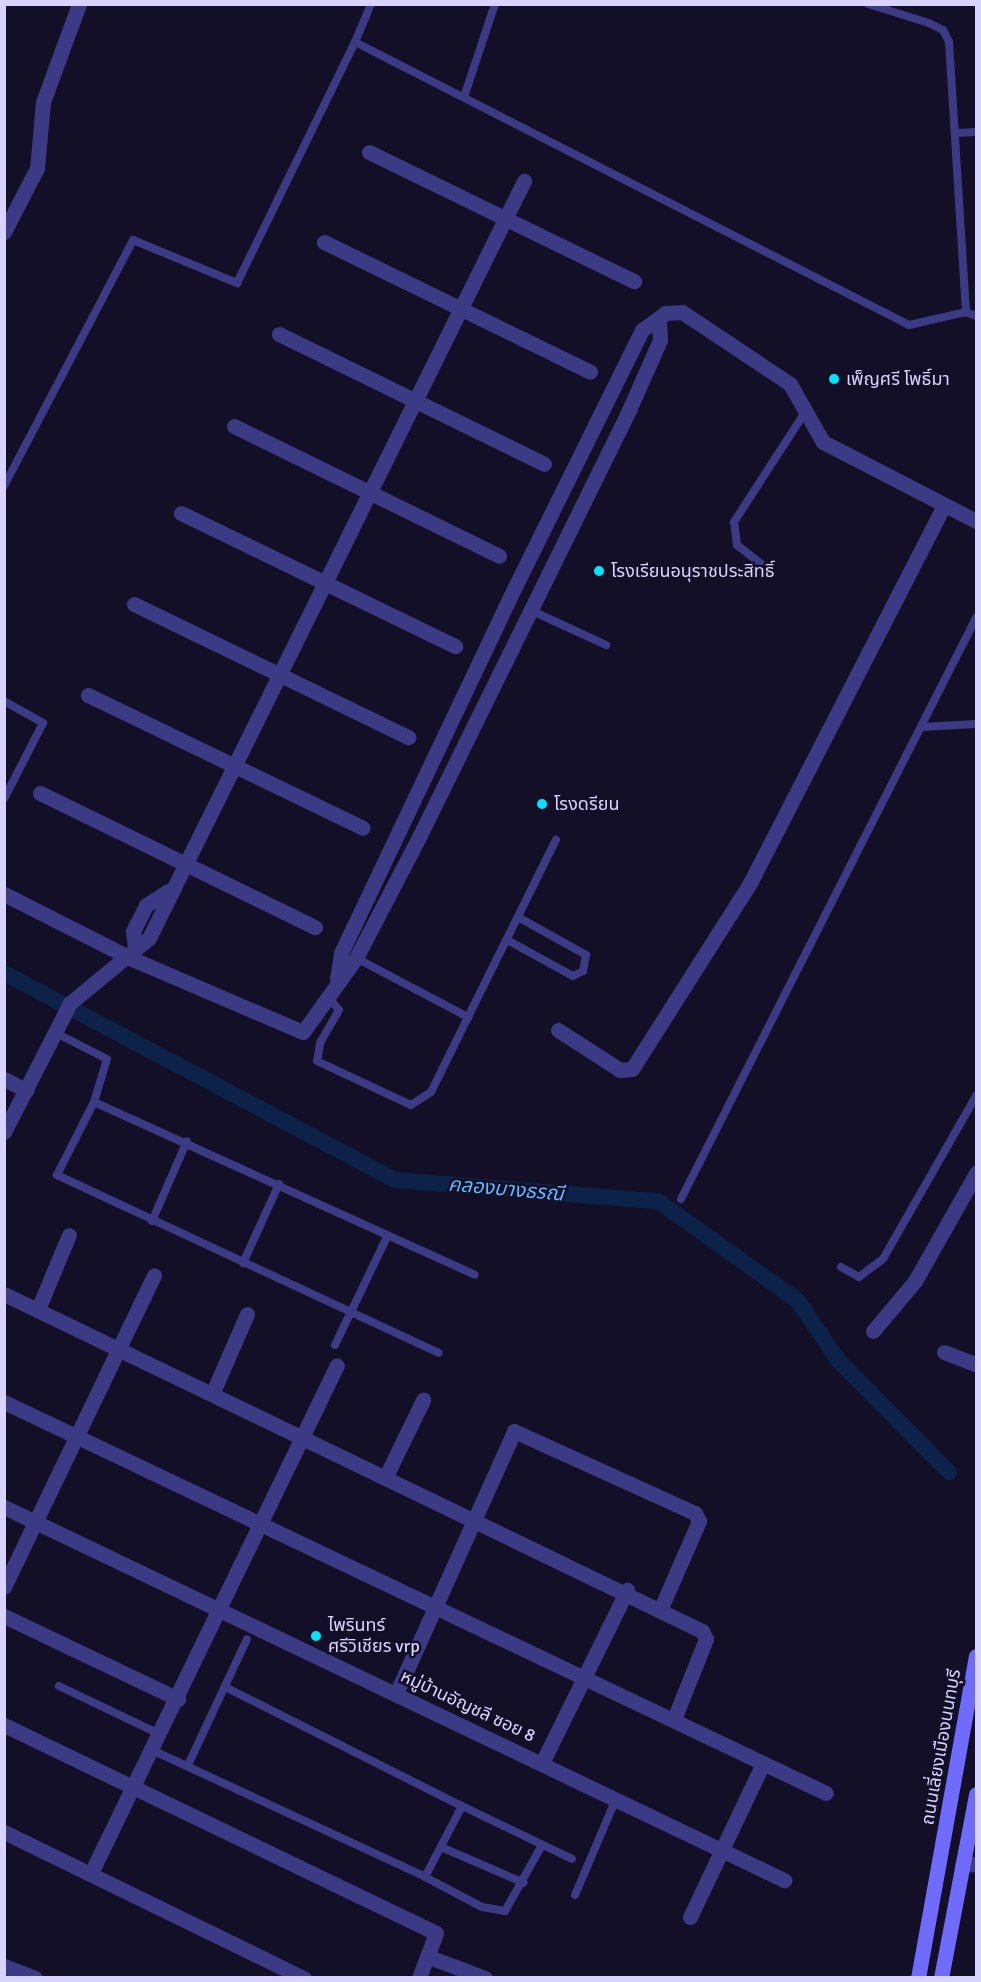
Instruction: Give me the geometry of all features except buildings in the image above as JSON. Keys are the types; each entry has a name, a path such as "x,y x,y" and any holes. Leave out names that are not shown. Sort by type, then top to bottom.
{"main road":[{"name":"ถนนเลี่ยงเมืองนนทบุรี","path":"918,1977 976,1656"},
{"path":"941,1977 969,1865 976,1794"},
{"name":"ถนนเลี่ยงเมืองนนทบุรี","path":"943,1844 969,1865"}],"street":[{"path":"4,232 37,168 45,95 79,4"},
{"path":"369,152 634,281"},
{"path":"133,953 133,931 146,905 168,891 187,864 233,765 280,675 524,181"},
{"path":"324,242 590,372"},
{"path":"337,979 341,953 509,599 642,330 658,323 664,313 682,312 790,384 804,414 823,442 943,508 976,521"},
{"path":"4,894 133,953 297,1034 313,1023 337,979 356,958 433,809 629,410 660,340 658,323"},
{"path":"279,334 544,464"},
{"path":"234,426 499,556"},
{"path":"558,1030 620,1070 632,1069 750,883 943,508"},
{"path":"181,513 455,646"},
{"path":"509,599 530,610"},
{"path":"134,604 408,737"},
{"path":"88,695 363,828"},
{"path":"40,793 315,927"},
{"path":"414,798 433,809"},
{"path":"4,1131 53,1032 70,1003 133,953"},
{"path":"4,1079 26,1090"},
{"path":"873,1331 915,1281 975,1178"},
{"path":"38,1309 69,1235"},
{"path":"4,1587 121,1349 154,1275"},
{"path":"4,1294 627,1590 706,1634 674,1719"},
{"path":"213,1392 246,1314"},
{"path":"944,1352 976,1364"},
{"path":"91,1873 135,1790 159,1734 178,1699 337,1365"},
{"path":"386,1476 423,1400"},
{"path":"4,1402 826,1793"},
{"path":"396,1694 438,1608 514,1431 687,1508 699,1521 662,1608"},
{"name":"หมู่บ้านอัญชลี ซอย 8","path":"4,1507 784,1880"},
{"path":"542,1763 582,1676 627,1590"},
{"path":"4,1616 178,1699"},
{"path":"4,1725 436,1933 429,1958 419,1977"},
{"path":"690,1917 763,1763"},
{"path":"4,1832 304,1977"},
{"path":"429,1958 485,1977"},
{"path":"4,1966 35,1977"}],"lane":[{"path":"4,486 133,240 237,283 355,42 371,4"},
{"path":"465,94 495,4"},
{"path":"868,4 943,30 949,42 966,312"},
{"path":"355,42 465,94 909,325 966,312 976,316"},
{"path":"956,133 976,132"},
{"path":"769,570 737,545 734,522 804,414"},
{"path":"530,610 606,645"},
{"path":"681,1199 976,618"},
{"path":"4,701 43,723 4,799"},
{"path":"921,727 976,724"},
{"path":"327,996 339,1010 320,1043 317,1061 411,1105 431,1092 556,840"},
{"path":"507,940 573,976 583,970 586,955 518,917"},
{"path":"356,958 468,1017"},
{"path":"53,1032 105,1054 107,1064 94,1102 57,1175 438,1353"},
{"path":"841,1267 860,1277 884,1260 976,1096"},
{"path":"94,1102 187,1141 475,1275"},
{"path":"152,1221 187,1141"},
{"path":"243,1263 279,1184"},
{"path":"335,1345 388,1235"},
{"path":"188,1765 247,1640"},
{"path":"59,1686 159,1734"},
{"path":"225,1687 572,1859"},
{"path":"152,1750 496,1912 512,1908 542,1845"},
{"path":"574,1895 616,1799"},
{"path":"425,1877 462,1806"},
{"path":"441,1847 524,1883"}],"waterway":[{"name":"คลองบางธรณี","path":"4,973 395,1180 658,1201 798,1301 838,1360 949,1472"}],"place":[{"name":"เพ็ญศรี โพธิ์มา","path":"834,379"},
{"name":"โรงเรียนอนุราชประสิทธิ์","path":"599,571"},
{"name":"โรงดรียน","path":"542,804"},
{"name":"ไพรินทร์ ศรีวิเชียร vrp","path":"316,1636"}]}
